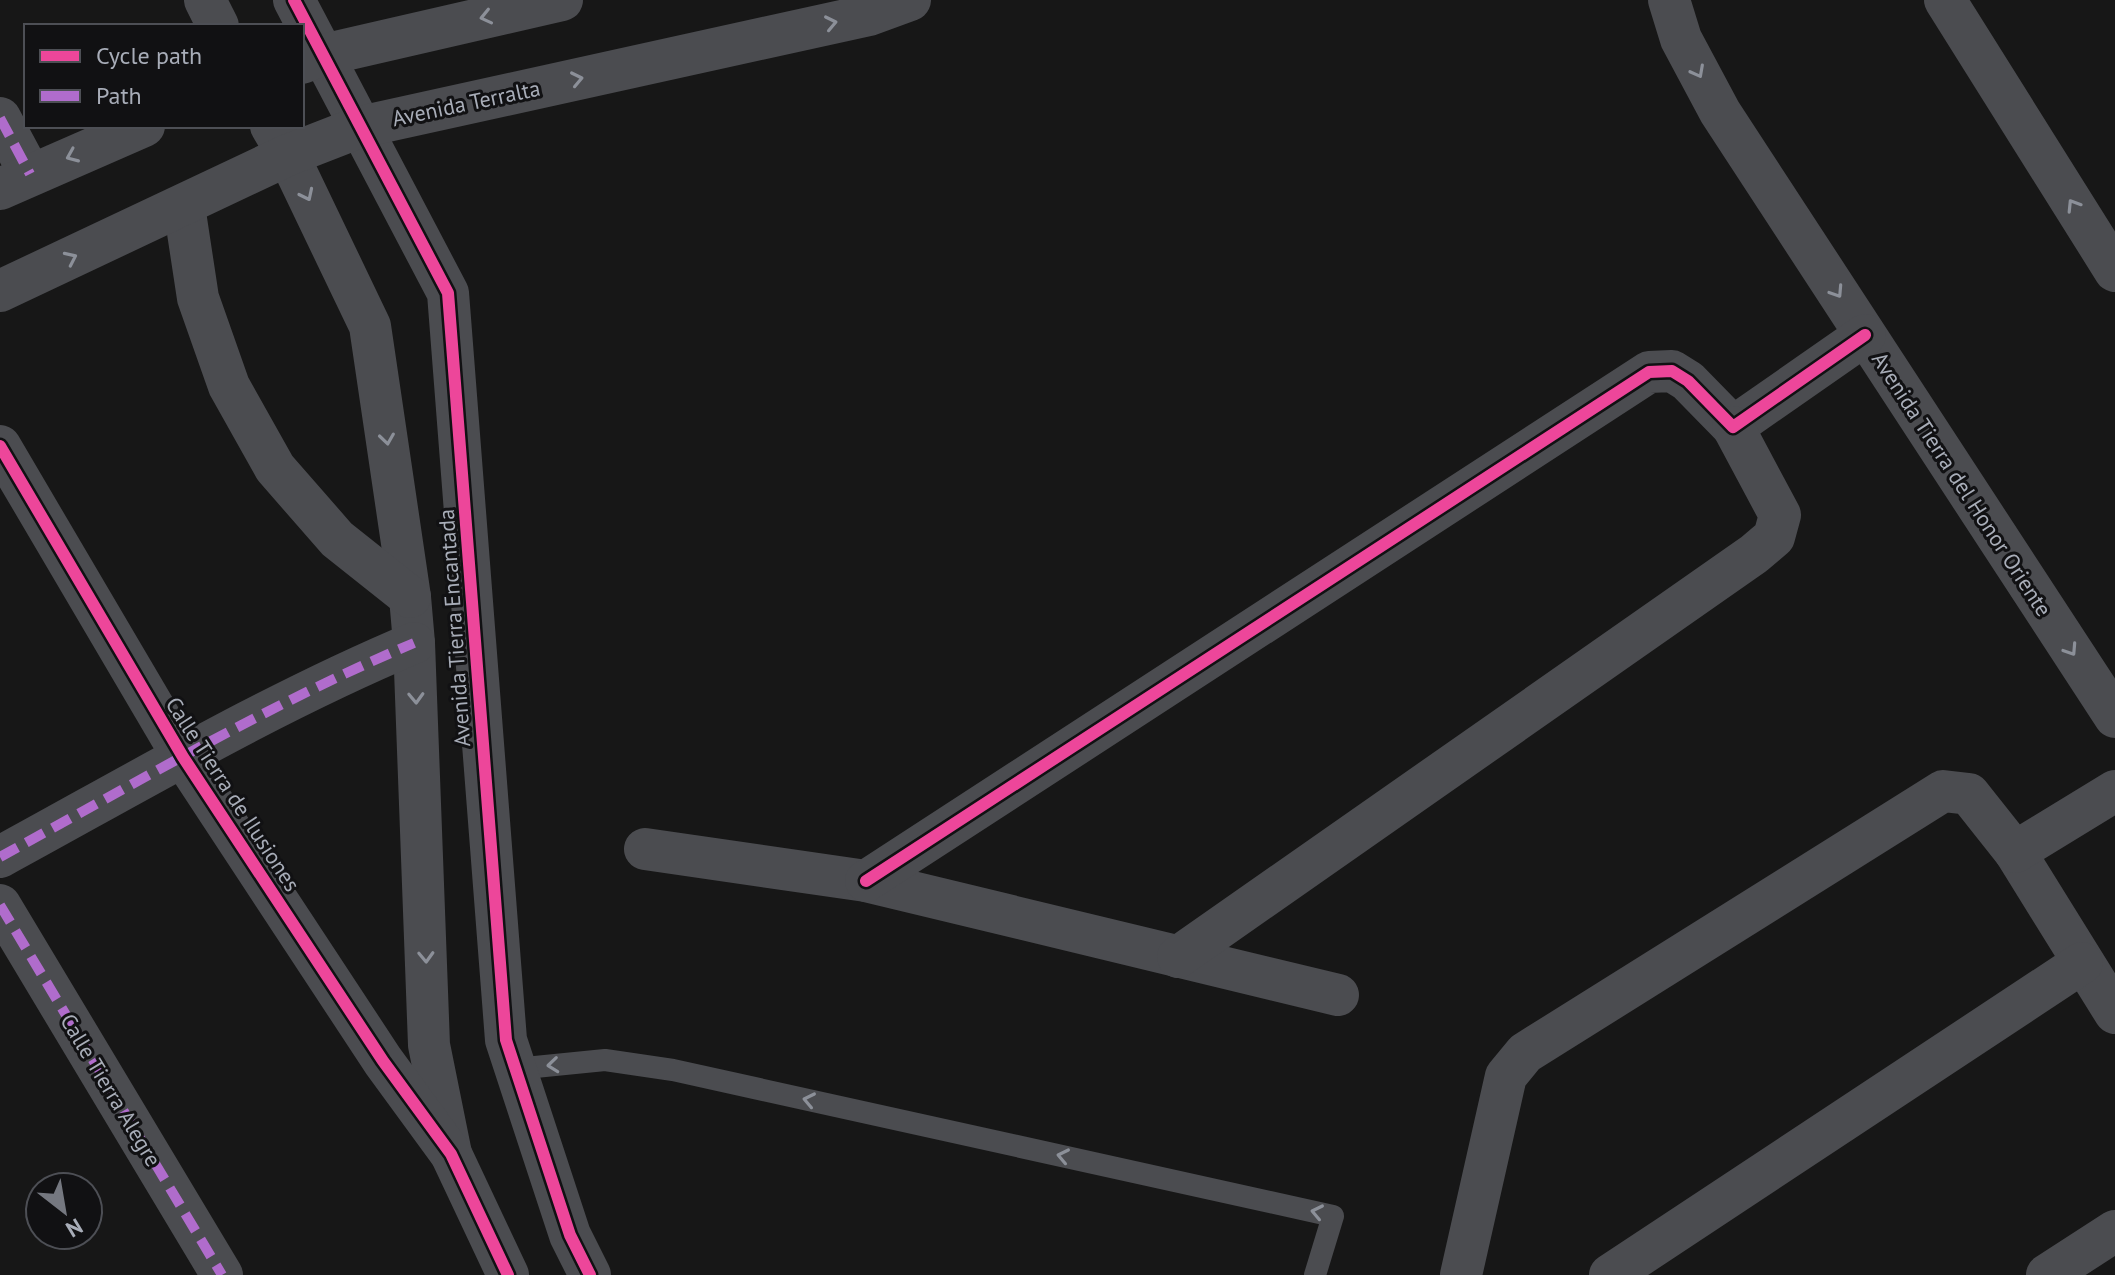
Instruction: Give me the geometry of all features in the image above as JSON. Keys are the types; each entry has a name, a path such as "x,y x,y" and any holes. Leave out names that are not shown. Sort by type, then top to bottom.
{"street":[{"path":"205,0 217,24"},
{"name":"Avenida Tierra Encantada","path":"294,0 302,24"},
{"path":"313,59 562,0"},
{"name":"Avenida Terralta","path":"0,291 184,206 279,141 360,127 869,15 910,0"},
{"name":"Avenida Tierra del Honor Oriente","path":"1669,0 1681,39 1720,112 2115,717"},
{"path":"1945,0 2115,271"},
{"name":"Avenida Tierra Encantada","path":"304,31 313,59 360,127 448,293 506,1040 570,1235 593,1274"},
{"path":"0,118 15,181 139,128"},
{"name":"Avenida Tierra Encantada","path":"279,141 370,326 410,597 429,1045 451,1154"},
{"path":"184,206 198,298 229,386 275,468 337,539 410,597"},
{"path":"1733,427 1865,335"},
{"path":"866,881 1649,372 1672,371 1688,381 1733,427 1780,515 1774,537 1178,957"},
{"name":"Calle Tierra de Ilusiones","path":"0,446 183,757 383,1061 451,1154"},
{"path":"0,857 183,757 378,658 414,643"},
{"path":"1461,1275 1506,1076 1525,1053 1943,791 1969,794 2015,852 2115,1013"},
{"path":"2015,852 2115,791"},
{"path":"645,849 866,881 1338,995"},
{"name":"Calle Tierra Alegre","path":"0,905 222,1275"},
{"path":"1610,1275 2082,963"},
{"path":"451,1154 508,1275"},
{"path":"2047,1275 2115,1231"}],"lane":[{"path":"515,1069 605,1060 673,1070 1333,1216 1315,1275"}],"marked path":[{"path":"0,118 30,174"},
{"path":"0,857 308,691 414,643"},
{"path":"0,905 222,1275"}],"cycle path":[{"path":"294,0 448,293 506,1040 570,1235 590,1275"},
{"path":"866,881 1649,372 1672,371 1688,381 1733,427 1865,335"},
{"path":"0,446 183,757 383,1061 451,1154 508,1275"}]}
